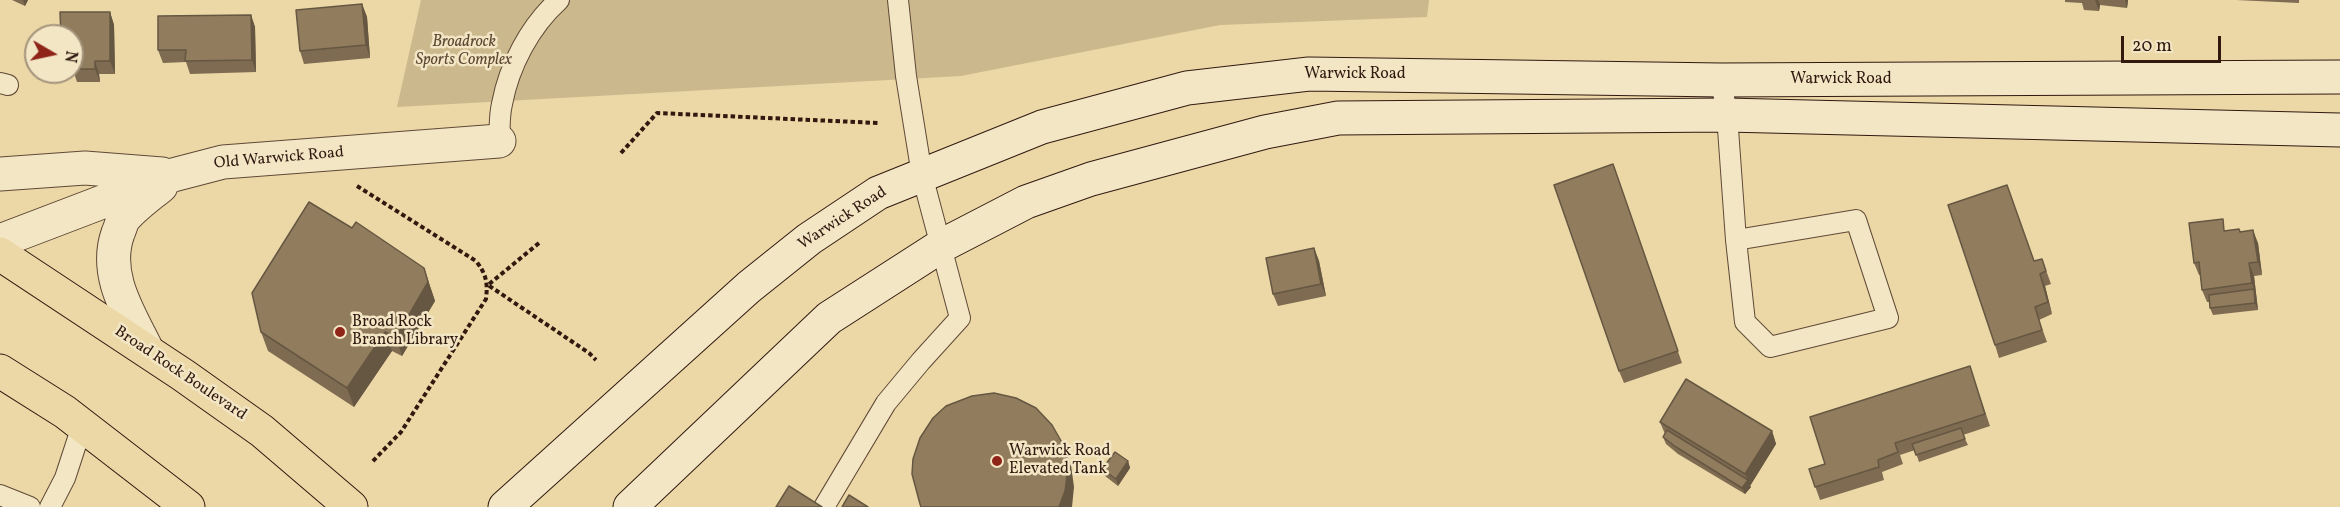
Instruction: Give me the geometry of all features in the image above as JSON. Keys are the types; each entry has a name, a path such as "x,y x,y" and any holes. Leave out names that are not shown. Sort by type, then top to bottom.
{"main road":[{"name":"Warwick Road","path":"505,507 749,286 809,239 878,193 1042,127 1198,87 1309,74 1721,80 2340,77"},
{"path":"630,507 829,318 941,246 1026,202 1091,179 1265,132 1338,118 1727,115 2340,130"},
{"name":"Old Warwick Road","path":"0,241 173,175 223,162 499,141"},
{"path":"0,174 85,168 173,175"},
{"path":"147,350 117,288 112,268 114,245 123,220 173,175"},
{"name":"Broad Rock Boulevard","path":"0,254 147,350 262,430 351,507"},
{"path":"0,371 65,412 188,507"}],"lane":[{"path":"499,141 501,104 517,57 543,14 559,0"},
{"path":"824,507 886,403 960,318 922,175 906,76 898,0"},
{"path":"1721,80 1727,115 1736,240 1744,322 1770,347 1888,318 1856,220 1736,240"},
{"path":"50,507 64,478 82,426"},
{"path":"0,495 30,507"}],"path":[{"path":"621,153 657,113 878,123"},
{"path":"351,182 476,261 485,272 488,285 486,299 400,432 372,462"},
{"path":"488,285 538,243"},
{"path":"488,285 596,360"}],"green space":[{"name":"Broadrock Sports Complex","path":"421,0 1429,0 1427,17 1220,25 961,76 397,107"}],"building":[{"path":"362,4 366,45 300,51 296,10"},
{"path":"60,12 110,12 110,61 95,61 95,69 84,69 84,24 60,24"},
{"path":"251,15 252,60 185,61 186,50 158,50 158,16"},
{"path":"1613,164 1678,351 1619,371 1554,185"},
{"path":"2007,185 2034,261 2042,259 2046,271 2040,274 2048,302 2035,307 2042,330 1995,345 1948,205"},
{"name":"Broad Rock Branch Library","path":"309,202 352,228 356,222 424,268 428,282 396,337 385,332 347,388 261,332 252,293"},
{"path":"2223,219 2224,231 2253,230 2258,262 2249,263 2252,283 2202,290 2199,262 2194,263 2189,223"},
{"path":"1314,248 1321,284 1273,294 1266,258"},
{"path":"2254,289 2255,303 2210,308 2209,295"},
{"path":"1970,366 1985,414 1895,443 1898,452 1878,460 1879,467 1815,487 1809,469 1825,464 1810,417"},
{"path":"1686,379 1772,431 1745,474 1660,422"},
{"name":"Warwick Road Elevated Tank","path":"994,393 1016,398 1036,408 1052,425 1064,446 1068,468 1065,491 1059,507 921,507 912,474 913,459 920,438 933,418 946,406 972,396"},
{"path":"1961,428 1965,439 1916,455 1912,444"},
{"path":"1667,430 1748,480 1742,488 1663,437"},
{"path":"1115,452 1128,461 1116,479 1102,469"},
{"path":"789,486 822,507 776,507"},
{"path":"849,495 868,507 842,507"}],"place":[{"name":"Broad Rock Branch Library","path":"340,332"},
{"name":"Warwick Road Elevated Tank","path":"997,461"}]}
